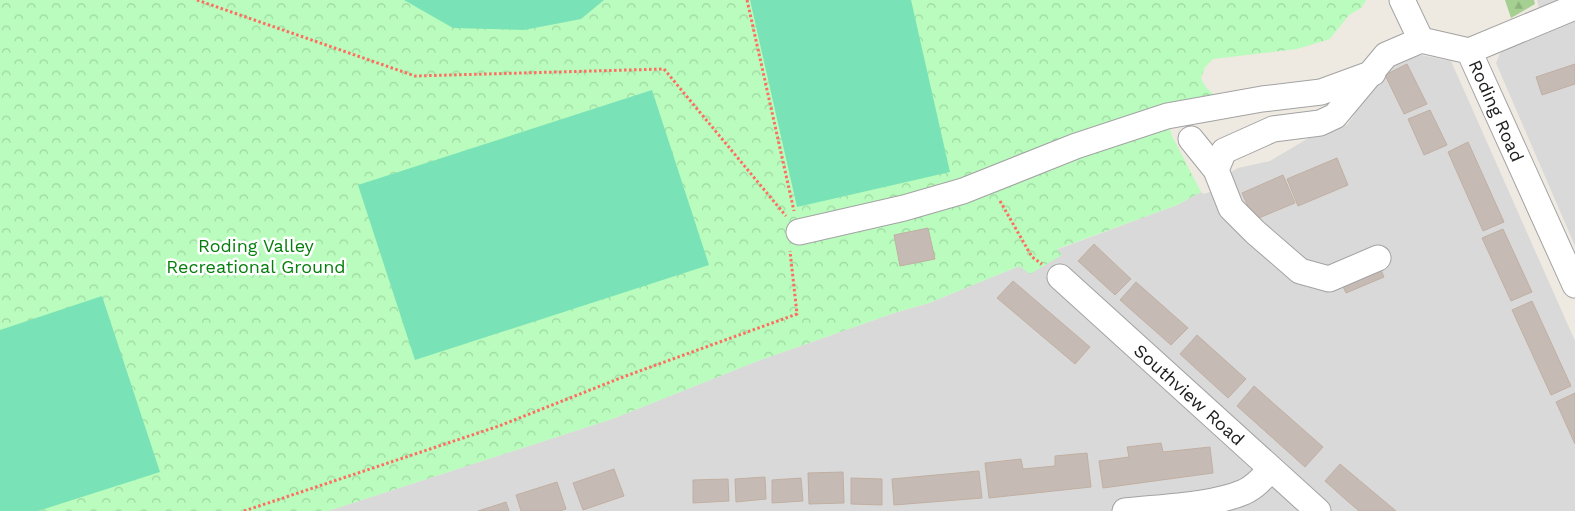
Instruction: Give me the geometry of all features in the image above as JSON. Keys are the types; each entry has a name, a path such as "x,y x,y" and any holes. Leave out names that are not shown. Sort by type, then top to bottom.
{"street":[{"path":"1216,170 1224,151 1273,130 1320,123 1335,116 1373,73 1386,55 1422,40 1402,0"},
{"path":"1469,51 1575,7"},
{"name":"Roding Road","path":"1422,40 1469,51 1575,283"},
{"path":"799,232 904,208 989,181 1076,146 1166,116 1262,99 1320,92 1373,73"},
{"path":"1191,139 1216,170 1231,208 1255,232 1300,271 1329,279 1378,258"},
{"name":"Southview Road","path":"1060,278 1318,511"},
{"path":"1125,511 1224,498 1245,491 1258,482 1271,469"}],"path":[{"path":"197,0 415,76 664,69 799,232"},
{"path":"747,0 799,232"},
{"path":"989,181 1032,257 1060,278"},
{"path":"244,511 491,429 623,377 797,314 788,234 799,232"}],"shaded area":[{"path":"1537,0 1575,0 1575,246 1496,63 1500,53 1545,28"},
{"path":"1411,53 1451,61 1575,341 1575,511 328,511 615,418 755,362 894,313 929,303 1019,266 1061,254 1056,250 1177,205 1201,192 1204,194 1230,185 1229,177 1231,172 1238,168 1270,161 1322,130 1347,125 1388,65"}],"green space":[{"name":"Roding Valley Recreational Ground","path":"0,0 1366,0 1361,8 1349,15 1330,39 1297,49 1213,59 1205,67 1201,78 1205,86 1220,101 1165,112 1172,136 1201,192 1177,205 1057,249 1062,255 1030,274 1019,266 929,303 894,313 755,362 615,418 328,511 0,511"},
{"path":"404,0 604,0 581,19 524,30 453,28"},
{"path":"750,0 911,0 950,172 797,207"},
{"path":"1505,0 1534,0 1535,4 1511,18"},
{"path":"652,90 709,265 415,360 358,185"},
{"path":"102,296 160,472 38,511 0,511 0,330"}],"building":[{"path":"1407,64 1427,104 1404,114 1385,75"},
{"path":"1575,64 1575,84 1542,95 1536,77"},
{"path":"1430,110 1447,145 1424,155 1408,119"},
{"path":"1468,142 1504,222 1483,231 1448,152"},
{"path":"1337,158 1348,185 1298,206 1287,179"},
{"path":"1283,175 1295,203 1254,220 1242,193"},
{"path":"928,228 935,259 900,266 894,235"},
{"path":"1503,229 1532,292 1511,301 1482,238"},
{"path":"1094,244 1131,279 1115,295 1078,261"},
{"path":"1378,263 1384,277 1346,293 1340,280"},
{"path":"1013,281 1090,347 1075,364 997,298"},
{"path":"1136,282 1188,328 1171,345 1120,300"},
{"path":"1532,301 1571,386 1551,395 1512,310"},
{"path":"1197,335 1246,379 1228,398 1180,354"},
{"path":"1254,386 1323,447 1305,467 1237,406"},
{"path":"1575,393 1575,444 1556,402"},
{"path":"1161,443 1163,452 1210,447 1213,473 1103,488 1099,461 1129,457 1127,447"},
{"path":"1087,453 1091,487 989,498 985,463 1021,459 1023,469 1055,466 1055,456"},
{"path":"1340,464 1396,511 1359,511 1325,481"},
{"path":"614,469 624,496 583,510 573,483"},
{"path":"979,471 982,498 894,505 892,479"},
{"path":"843,472 844,503 809,504 808,473"},
{"path":"765,477 766,499 736,502 735,479"},
{"path":"801,478 803,501 772,503 772,480"},
{"path":"851,478 882,479 882,505 851,504"},
{"path":"728,479 729,501 693,503 693,480"},
{"path":"557,482 566,509 560,511 521,511 516,495"},
{"path":"506,502 509,511 478,511"}]}
